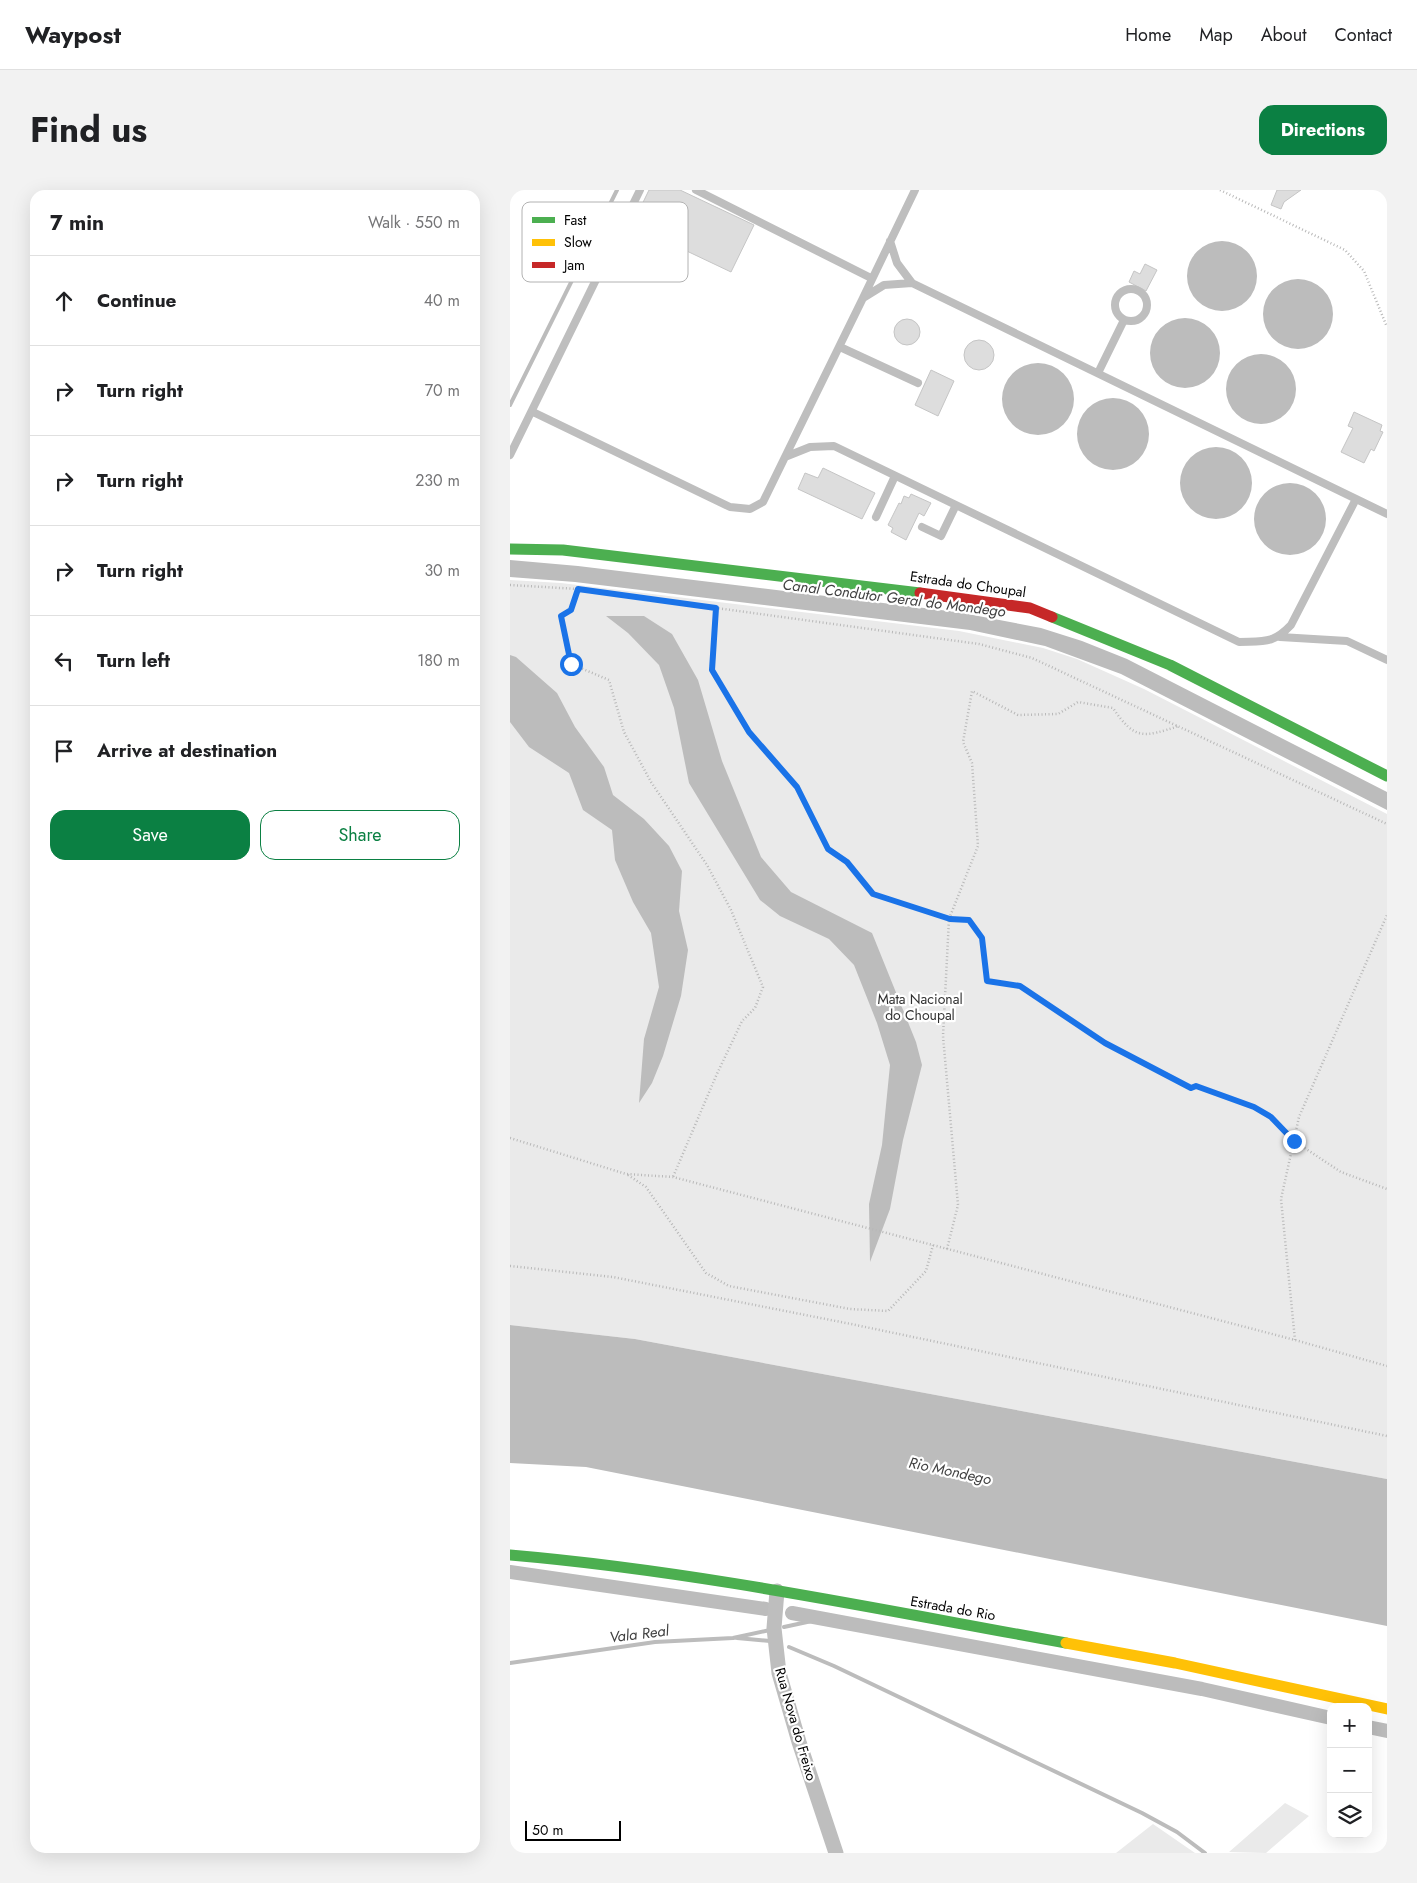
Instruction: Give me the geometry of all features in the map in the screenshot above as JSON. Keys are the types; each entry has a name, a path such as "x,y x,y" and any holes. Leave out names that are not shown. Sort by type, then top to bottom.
{"street":[{"name":"Estrada do Choupal","path":"510,549 563,550 837,581 1030,608 1170,665 1387,776"},
{"name":"Estrada do Rio","path":"510,1555 581,1561 777,1591 1175,1663 1387,1710"},
{"name":"Rua Nova do Freixo","path":"777,1591 774,1628 779,1673 799,1742 836,1853"}],"lane":[{"path":"634,202 640,190"},
{"path":"696,190 871,278"},
{"path":"533,412 730,507 750,509 763,502 915,190"},
{"path":"890,240 897,263 912,283 1387,514"},
{"path":"510,455 533,412 596,282"},
{"path":"863,298 884,285 912,283"},
{"path":"1134,289 1145,297 1147,310 1138,320 1124,320 1115,310 1114,303 1121,292 1134,289"},
{"path":"1098,374 1124,320"},
{"path":"840,347 918,384"},
{"path":"785,457 810,447 834,446 1239,642 1266,641 1280,637 1347,641 1387,660"},
{"path":"876,517 895,476"},
{"path":"1280,637 1291,625 1356,499"},
{"path":"922,528 940,536 956,505"},
{"path":"510,538 524,549"}],"path":[{"path":"1220,190 1346,250 1364,271 1387,327"},
{"path":"510,586 578,589 979,644 1032,658 1387,824"},
{"path":"578,589 571,610 561,616 571,664 609,680 624,732 651,782 707,865 732,910 763,986 755,1008 742,1022 716,1076 673,1177"},
{"path":"716,608 712,670 749,732 797,787 828,849 847,862 873,894 950,919 969,920 976,927 982,938 987,981 1020,986 1105,1043 1168,1078 1191,1088 1196,1086 1254,1107 1271,1117 1294,1141 1341,1172 1387,1189"},
{"path":"947,1248 958,1205 944,1036 950,919 978,846 972,763 963,742 972,691 1018,715 1058,714 1078,702 1113,708 1126,726 1148,735 1179,726"},
{"path":"1295,1340 1282,1199 1299,1117 1387,915"},
{"path":"510,1138 626,1174 673,1177 1295,1340 1387,1366"},
{"path":"626,1174 646,1187 706,1273 729,1286 850,1310 888,1311 926,1271 933,1245"},
{"path":"510,1266 613,1277 860,1326 1387,1436"}],"green space":[{"name":"Mata Nacional do Choupal","path":"510,580 561,583 959,631 1043,648 1077,659 1144,689 1387,814 1387,1479 635,1339 510,1325"},
{"path":"1285,1803 1309,1816 1266,1853 1229,1852"},
{"path":"1153,1824 1195,1853 1116,1853"}],"water":[{"path":"1222,241 1235,244 1247,251 1254,263 1257,276 1254,289 1247,301 1235,308 1222,311 1209,308 1197,301 1190,289 1187,276 1190,263 1197,251 1209,244"},
{"path":"1298,279 1311,282 1323,289 1330,301 1333,314 1330,327 1323,339 1311,346 1298,349 1285,346 1273,339 1266,327 1263,314 1266,301 1273,289 1285,282"},
{"path":"1185,318 1198,321 1210,328 1217,340 1220,353 1217,366 1210,378 1198,385 1185,388 1172,385 1160,378 1153,366 1150,353 1153,340 1160,328 1172,321"},
{"path":"1261,354 1274,357 1286,364 1293,376 1296,389 1293,402 1286,414 1274,421 1261,424 1248,421 1236,414 1229,402 1226,389 1229,376 1236,364 1248,357"},
{"path":"1045,363 1064,373 1072,385 1074,399 1072,413 1064,425 1052,433 1031,435 1012,425 1004,413 1002,392 1012,373 1024,365"},
{"path":"1120,398 1139,408 1147,420 1149,434 1147,448 1139,460 1127,468 1106,470 1087,460 1079,448 1077,427 1087,408 1099,400"},
{"path":"1223,447 1242,457 1250,469 1252,483 1250,497 1242,509 1230,517 1209,519 1190,509 1182,497 1180,476 1190,457 1202,449"},
{"path":"1297,483 1316,493 1324,505 1326,519 1324,533 1316,545 1304,553 1283,555 1264,545 1256,533 1254,512 1264,493 1276,485"},
{"name":"Canal Condutor Geral do Mondego","path":"510,560 578,566 957,612 1041,628 1082,641 1127,659 1387,792 1387,810 1121,674 1045,646 970,630 575,582 510,577"},
{"path":"606,616 644,616 672,634 698,680 722,761 761,857 791,892 872,933 916,1042 922,1065 903,1140 890,1209 870,1262 869,1204 882,1145 890,1065 877,1023 854,965 829,939 780,916 760,900 689,783 674,708 659,665 628,633"},
{"path":"510,655 516,657 557,693 575,727 604,767 613,795 644,819 669,846 682,871 679,911 688,950 681,996 663,1056 652,1083 639,1103 644,1039 659,987 651,933 633,902 615,860 612,830 583,810 569,773 529,747 510,722"},
{"name":"Rio Mondego","path":"510,1325 635,1339 1387,1479 1387,1626 586,1467 510,1463"}],"building":[{"path":"649,190 680,190 754,225 731,272 688,252 688,202 643,202"},
{"path":"1277,190 1301,190 1284,202 1281,209 1271,205"},
{"path":"1145,264 1157,270 1146,291 1129,282 1134,271 1140,274"},
{"path":"907,319 916,323 920,332 916,341 907,345 898,341 894,332 898,323"},
{"path":"979,340 990,344 994,355 990,366 979,370 968,366 964,355 968,344"},
{"path":"931,370 954,381 938,416 915,405"},
{"path":"1354,412 1382,425 1380,431 1383,432 1374,451 1371,449 1364,463 1341,452 1353,428 1348,426"},
{"path":"823,468 875,493 862,519 798,489 805,473 818,478"},
{"path":"911,494 931,503 924,516 919,513 906,540 891,532 893,528 888,525 904,496 909,498"}],"waterway":[{"path":"611,202 617,190"},
{"path":"510,405 571,282"},
{"path":"510,1572 766,1609"},
{"path":"792,1613 1202,1689 1327,1717"},
{"name":"Vala Real","path":"784,1627 821,1619"},
{"name":"Vala Real","path":"510,1663 655,1642 733,1638 770,1630"},
{"path":"737,1638 770,1641"},
{"path":"789,1647 834,1666 1142,1813 1177,1832 1205,1853"},
{"path":"1372,1728 1387,1731"}],"traffic: fast":[{"path":"510,549 563,550 920,593"},
{"path":"1052,617 1170,665 1387,776"},
{"path":"510,1555 580,1562 720,1581 1066,1643"}],"traffic: slow":[{"path":"1066,1643 1175,1663 1387,1709"}],"traffic: jam":[{"path":"920,593 1030,608 1052,617"}],"route":[{"path":"571,664 561,616 571,610 578,589 716,608 712,670 749,732 762,744 775,764 797,787 828,849 847,862 873,894 950,919 969,920 976,927 982,938 987,981 1020,986 1105,1043 1168,1078 1191,1088 1196,1086 1254,1107 1271,1117 1294,1141"}]}
